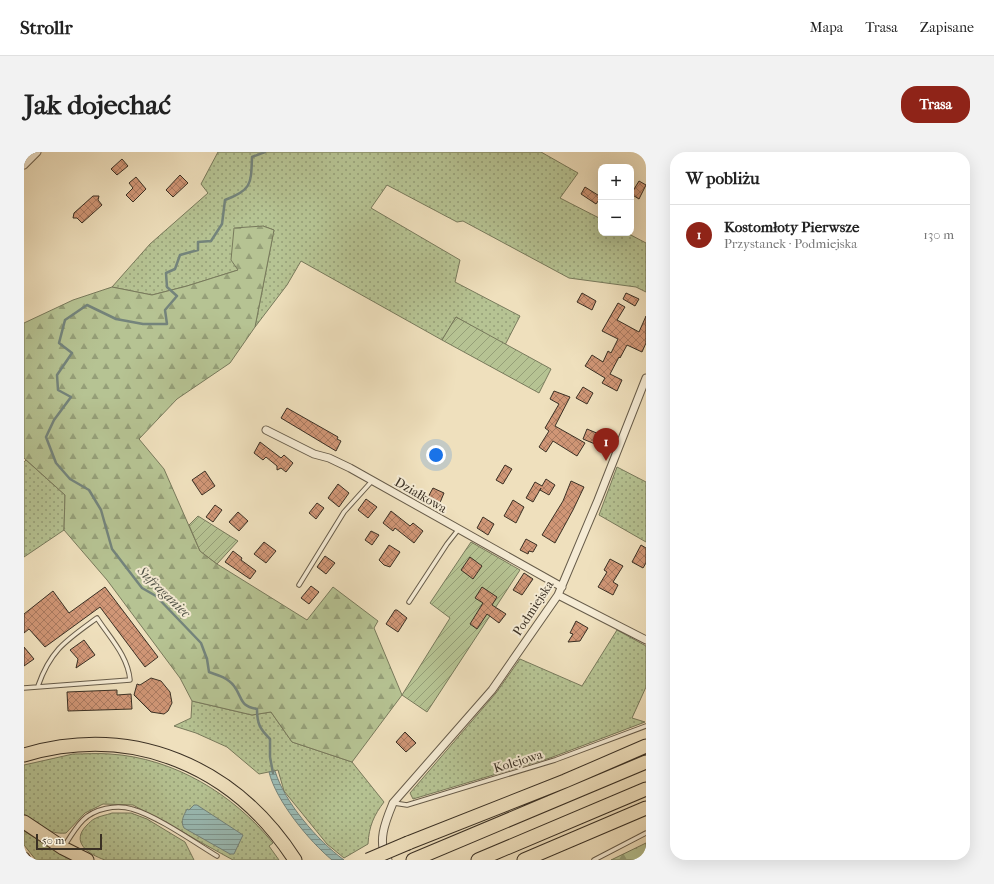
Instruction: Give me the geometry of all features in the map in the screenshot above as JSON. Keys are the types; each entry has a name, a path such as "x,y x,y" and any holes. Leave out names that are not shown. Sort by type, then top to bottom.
{"highway":[{"path":"24,755 64,746 110,744 143,749 182,762 216,780 250,805 270,826 294,860"},
{"path":"368,860 565,781 646,746"},
{"path":"415,859 646,762"},
{"path":"478,860 646,789"},
{"path":"524,860 646,808"},
{"path":"24,822 63,848 87,860"},
{"path":"533,860 556,846"}],"street":[{"path":"25,152 30,159"},
{"path":"24,165 38,152"},
{"name":"Podmiejska","path":"388,860 382,837 386,818 393,803 492,690 558,595 598,500 646,378"},
{"name":"Działkowa","path":"266,430 314,454 329,458 562,587"},
{"path":"558,595 646,640"}],"lane":[{"path":"299,585 344,512 372,481"},
{"path":"409,602 447,544 458,530"},
{"path":"24,688 130,680 129,670 126,661 97,618 61,645 51,658 38,686"},
{"name":"Kolejowa","path":"393,803 407,805 511,774 555,760 646,726"},
{"path":"63,848 83,820 96,811 112,808 131,808 149,816 217,856"},
{"path":"594,860 646,833"}],"green space":[{"path":"218,152 541,152 578,173 560,198 598,217 598,236 633,236 646,243 646,292 636,287 569,278 463,221 457,222 387,185 371,208 460,260 455,282 520,316 505,345 456,317 442,340 301,261 287,285 255,327 274,230 263,226 238,270 152,295 112,287 150,244 208,193 201,184"},
{"path":"263,226 274,230 255,327 230,363 177,399 139,439 164,469 200,551 217,564 307,620 333,587 378,621 374,628 402,695 352,762 292,742 271,712 252,715 192,701 180,678 107,580 64,530 65,495 24,458 24,323 73,300 112,287 152,295 238,270 231,260 234,228"},
{"path":"456,317 551,369 539,393 442,340"},
{"path":"26,460 65,495 64,530 24,557 24,462"},
{"path":"617,467 646,482 646,542 599,515"},
{"path":"198,516 238,541 217,564 200,551 189,525"},
{"path":"471,542 520,570 427,712 402,695 450,618 430,603"},
{"path":"617,630 646,646 646,687 632,718 645,722 550,758 413,799 410,793 496,693 520,659 582,686"},
{"path":"192,701 252,715 271,712 292,742 352,762 384,802 373,821 368,844 344,858 327,844 284,791 278,770 259,774 227,747 196,733 174,726 191,718"},
{"path":"73,754 105,754 134,757 179,771 221,794 240,809 273,843 269,846 279,860 233,860 133,805 103,804 85,813 66,833 49,831 24,814 24,765"},
{"path":"112,813 131,813 147,819 185,842 194,860 105,860 87,851 81,842 80,837 82,831 93,819"},
{"path":"24,831 71,860 36,860 24,845"},
{"path":"646,843 646,860 611,860"}],"water":[{"path":"275,771 286,796 303,820 323,842 344,860 332,860 313,842 294,820 273,783 269,772"},
{"path":"194,805 197,805 243,835 234,854 230,854 184,828 182,820 187,809 189,810"}],"building":[{"path":"122,159 128,166 117,175 111,169"},
{"path":"180,175 188,183 173,197 166,190"},
{"path":"136,177 146,189 133,202 126,195 133,188 129,183"},
{"path":"639,181 646,185 639,199 634,196 634,189"},
{"path":"585,187 598,195 598,201 596,204 581,194"},
{"path":"93,196 99,196 98,200 102,205 82,223 77,218 73,218 74,213"},
{"path":"582,293 596,301 592,310 577,302"},
{"path":"626,293 639,299 635,306 623,299"},
{"path":"618,303 625,307 617,320 639,332 646,316 646,343 642,352 627,345 620,358 619,357 610,374 622,380 617,391 602,383 605,378 585,366 592,355 603,362 608,351 611,353 618,339 602,331"},
{"path":"583,387 593,393 587,404 576,398"},
{"path":"554,391 570,397 555,426 585,443 577,456 553,441 546,452 539,447 549,431 545,428 559,404 550,399"},
{"path":"287,408 338,437 337,439 341,441 336,451 281,418"},
{"path":"587,429 599,434 595,444 583,439"},
{"path":"260,442 281,458 284,455 293,463 286,472 281,468 277,470 277,466 266,457 263,460 254,453"},
{"path":"505,465 512,469 503,484 496,480"},
{"path":"205,471 215,486 202,495 192,480"},
{"path":"546,479 555,485 549,495 540,490 541,488 533,502 526,498 535,482 542,486"},
{"path":"571,481 584,487 555,543 542,535 563,501"},
{"path":"338,484 349,493 339,507 328,498"},
{"path":"433,488 444,493 439,505 427,499"},
{"path":"366,499 377,507 368,518 358,510"},
{"path":"513,500 524,507 516,523 504,516"},
{"path":"317,503 324,508 316,519 309,513"},
{"path":"215,505 222,510 213,522 206,517"},
{"path":"391,511 410,526 413,523 423,531 414,543 395,528 393,531 383,523"},
{"path":"238,512 248,521 239,531 229,522"},
{"path":"483,517 494,524 488,535 477,528"},
{"path":"371,531 379,535 372,545 365,540"},
{"path":"526,539 537,545 533,552 529,551 528,554 520,550"},
{"path":"264,542 276,551 266,563 254,554"},
{"path":"389,545 400,552 390,567 384,565 379,560"},
{"path":"641,545 646,548 646,563 643,568 632,562"},
{"path":"233,551 242,558 241,560 256,571 250,579 225,562"},
{"path":"325,556 335,563 326,574 317,567"},
{"path":"470,557 482,566 473,579 461,570"},
{"path":"610,559 623,566 613,582 618,585 613,595 598,587 607,572 604,570"},
{"path":"524,573 533,579 522,595 513,590"},
{"path":"311,586 319,592 309,604 301,598"},
{"path":"105,587 158,657 145,667 100,607 45,647 29,629 24,633 24,614 53,591 69,613"},
{"path":"482,587 497,597 492,605 506,614 499,623 487,614 477,629 470,624 483,603 475,598"},
{"path":"395,610 407,618 398,632 386,624"},
{"path":"576,621 588,628 580,641 568,642 573,634 570,633"},
{"path":"84,640 95,655 76,668 78,659 70,650"},
{"path":"24,647 34,659 24,666"},
{"path":"151,678 161,681 170,692 172,703 168,711 164,714 151,712 134,695 137,684 140,685"},
{"path":"117,690 117,695 131,694 132,709 68,711 67,692"},
{"path":"405,732 416,743 406,752 396,742"}],"waterway":[{"name":"Sufraganiec","path":"265,152 252,157 250,180 245,189 225,200 222,224 211,241 198,242 198,250 180,255 175,269 166,273 167,287 177,296 165,310 167,324 143,324 116,319 87,305 65,320 59,343 72,353 57,375 58,390 71,397 54,420 46,437 56,463 70,479 89,490 101,510 112,549 142,588 156,596 201,643 207,659 209,672 229,681 237,690 244,704 251,708 257,709 260,726 270,739 270,757 273,773"}],"place":[{"name":"Kostomłoty Pierwsze","path":"606,461"}]}
